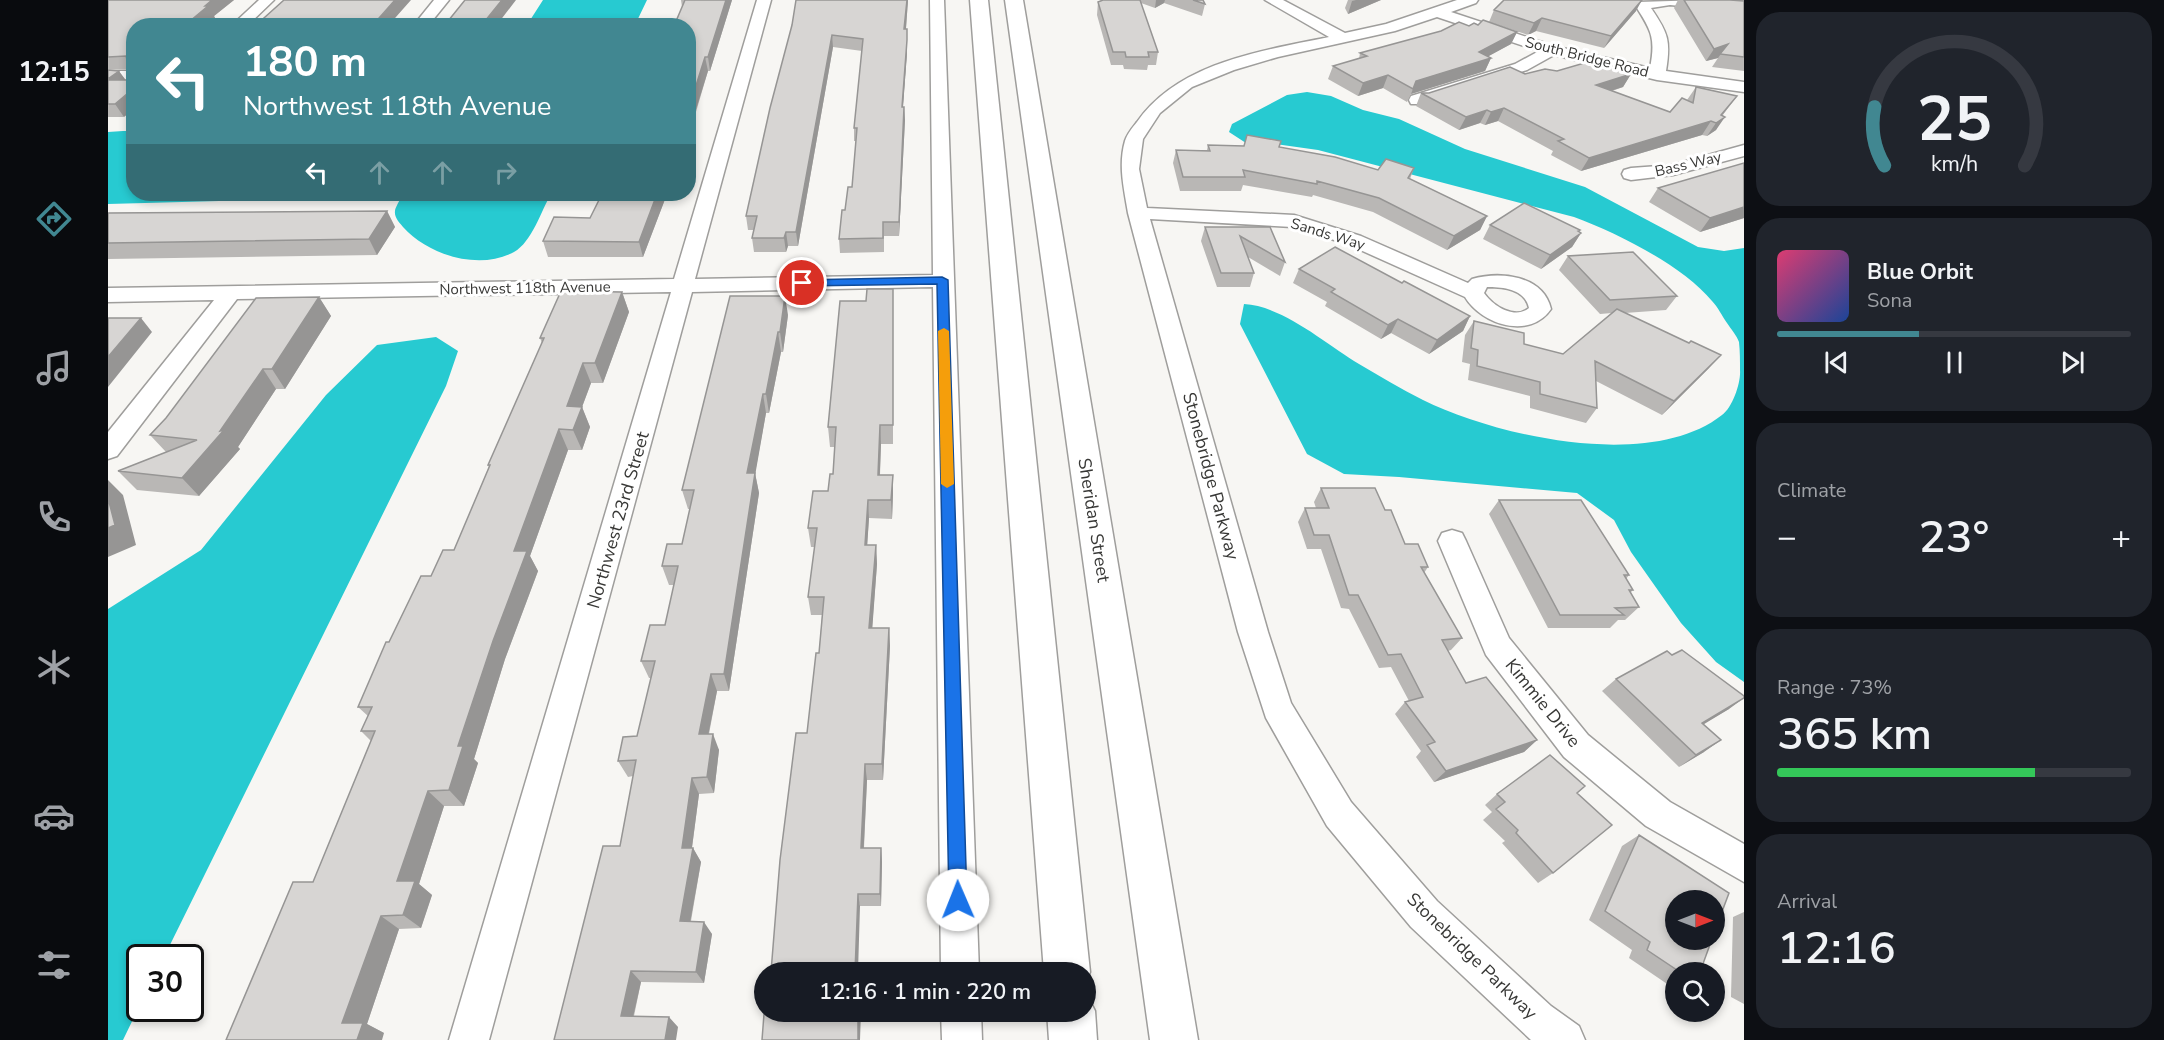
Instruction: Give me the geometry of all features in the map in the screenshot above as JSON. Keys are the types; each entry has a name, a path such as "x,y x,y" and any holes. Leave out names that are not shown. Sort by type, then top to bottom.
{"main road":[{"name":"Sheridan Street","path":"979,0 1174,1040"},
{"name":"Sheridan Street","path":"1014,0 1066,962"},
{"path":"1072,1022 1073,1040"}],"street":[{"path":"247,18 267,0"},
{"path":"427,18 442,0"},
{"name":"Northwest 23rd Street","path":"469,1040 764,0"},
{"path":"937,0 960,962"},
{"path":"1272,0 1341,37"},
{"path":"1435,11 1453,0"},
{"path":"1435,11 1471,0"},
{"path":"1657,75 1662,46 1659,31 1636,4 1670,1 1744,8"},
{"name":"Stonebridge Parkway","path":"1435,11 1390,28 1341,37 1228,67 1186,84 1154,110 1134,139 1130,169 1138,213 1253,632 1277,708 1339,814 1424,914 1537,1020 1565,1040"},
{"name":"South Bridge Road","path":"1435,11 1551,51 1657,75 1744,87"},
{"path":"1417,100 1521,67 1551,51"},
{"path":"108,76 126,76"},
{"name":"Bass Way","path":"1631,174 1673,170 1744,150"},
{"name":"Sands Way","path":"1138,213 1294,221 1354,240 1473,293"},
{"name":"Northwest 118th Avenue","path":"108,295 942,280"},
{"path":"108,450 231,293"},
{"name":"Kimmie Drive","path":"1452,541 1497,645 1576,746 1658,814 1744,864"},
{"path":"961,1022 962,1040"}],"water":[{"path":"543,0 647,0 638,18 531,18"},
{"path":"1307,92 1331,96 1363,110 1399,119 1465,149 1585,187 1698,247 1724,251 1744,248 1744,682 1716,662 1681,623 1631,552 1614,520 1577,493 1344,474 1307,454 1240,324 1244,304 1274,311 1304,327 1359,364 1423,400 1454,414 1532,436 1574,442 1616,445 1656,441 1692,432 1722,415 1730,406 1739,381 1740,349 1738,340 1712,301 1684,275 1629,241 1574,217 1318,150 1269,143 1249,145 1229,132 1232,124 1287,95"},
{"path":"126,131 126,201 216,201 108,204 108,132"},
{"path":"399,201 548,201 531,234 520,247 500,258 485,260 455,257 426,245 403,227 395,216"},
{"path":"436,337 458,351 446,386 170,944 126,944 126,1022 132,1022 123,1040 108,1040 108,609 201,550 326,395 377,345"}],"building":[{"path":"108,0 212,0 194,18 126,18 126,56 108,57"},
{"path":"284,0 395,0 379,18 264,18"},
{"path":"465,0 502,0 487,18 450,18"},
{"path":"685,0 726,0 708,57 705,57 696,86 696,18 677,18"},
{"path":"796,0 907,0 904,29 907,29 907,40 902,107 904,107 899,222 883,222 883,238 839,239 842,210 845,210 848,187 852,187 857,128 854,128 863,39 832,35 796,232 786,232 784,238 752,238 757,216 746,216"},
{"path":"1140,0 1158,52 1148,52 1149,57 1126,57 1125,52 1113,52 1098,2"},
{"path":"1504,0 1642,0 1611,36 1542,18 1534,23 1494,10"},
{"path":"1684,0 1744,1 1744,57 1720,54 1728,44 1714,49"},
{"path":"1483,20 1517,32 1479,52 1491,58 1416,81 1413,89 1388,75 1363,83 1333,66 1367,56 1360,53 1441,31 1459,22 1469,26 1474,23 1478,25"},
{"path":"1598,59 1631,74 1596,85 1670,112 1682,98 1693,103 1696,87 1737,96 1721,115 1725,117 1716,123 1711,121 1589,158 1558,141 1564,139 1504,108 1491,112 1487,110 1466,117 1421,93 1429,93 1510,67 1525,74 1545,69 1557,71"},
{"path":"108,70 119,71 108,79"},
{"path":"108,80 126,80 126,95 115,104 108,104"},
{"path":"1247,135 1281,141 1279,147 1335,157 1378,170 1386,159 1414,168 1408,178 1487,216 1454,236 1379,198 1317,181 1317,184 1243,170 1245,177 1183,177 1176,150 1210,151 1208,145 1244,146"},
{"path":"1744,163 1744,207 1710,218 1658,188"},
{"path":"598,201 654,201 639,242 543,241 554,217 590,218"},
{"path":"1524,203 1580,230 1578,231 1581,233 1550,255 1490,225"},
{"path":"387,211 369,239 108,243 108,213"},
{"path":"1205,227 1270,227 1285,262 1240,236 1254,273 1221,273"},
{"path":"1335,247 1470,316 1437,340 1398,319 1388,325 1331,292 1335,289 1299,269"},
{"path":"1633,252 1677,296 1610,300 1568,256"},
{"path":"867,289 893,289 893,425 880,425 878,475 893,475 891,500 868,500 865,545 876,545 869,628 889,628 882,764 865,764 861,848 881,848 880,894 858,894 855,962 772,962 780,860 796,733 807,733 816,653 819,653 824,597 808,597 817,528 808,528 813,491 828,491 830,474 833,474 836,427 828,427 840,301 866,301"},
{"path":"561,291 622,292 595,363 583,363 567,406 582,407 573,430 559,429 514,551 527,551 493,641 458,746 463,746 449,790 428,791 397,881 415,881 403,915 381,916 342,1023 363,1023 357,1040 226,1040 293,882 313,882 375,731 361,731 372,707 358,707 386,642 389,642 421,576 431,576 443,550 454,550 490,465 488,465 544,338 540,338"},
{"path":"730,296 785,296 780,332 778,332 766,394 763,394 747,473 755,473 724,674 711,674 699,734 713,734 707,777 692,778 682,848 693,848 680,921 704,922 696,972 631,971 621,1016 669,1017 665,1040 554,1040 603,846 620,846 636,760 618,761 623,737 637,736 655,661 641,661 650,625 665,625 678,566 662,566 667,544 682,544 694,490 682,490"},
{"path":"319,297 272,369 263,369 220,431 224,430 182,478 118,471 197,440 150,435 166,418 256,298"},
{"path":"1617,309 1689,343 1691,341 1721,355 1674,401 1595,361 1597,408 1540,394 1540,382 1477,366 1478,350 1471,348 1474,321 1524,333 1524,344 1563,354"},
{"path":"108,318 141,318 108,357"},
{"path":"1321,488 1375,488 1385,510 1391,510 1405,544 1418,544 1428,567 1421,567 1462,638 1442,640 1466,683 1486,677 1537,740 1446,771 1427,745 1435,742 1405,702 1423,697 1401,654 1388,655 1358,595 1349,595 1329,535 1314,535 1305,508 1329,508"},
{"path":"108,498 115,525 108,528"},
{"path":"1499,500 1581,500 1629,575 1624,575 1633,590 1629,590 1639,607 1615,608 1624,615 1560,615"},
{"path":"1682,650 1744,696 1702,723 1721,740 1696,755 1616,679 1667,651 1672,655"},
{"path":"1550,755 1585,786 1577,793 1612,825 1553,873 1516,833 1518,830 1496,809 1505,802 1497,794"},
{"path":"1639,835 1724,890 1665,890 1665,950 1708,950 1704,962 1665,962 1647,950 1650,942 1605,911"},
{"path":"1725,890 1729,893 1725,904"},
{"path":"763,1022 858,1022 858,1040 762,1040"}],"slow traffic":[{"path":"944,331 947,484"}],"route":[{"path":"802,283 942,280 958,900"}]}
